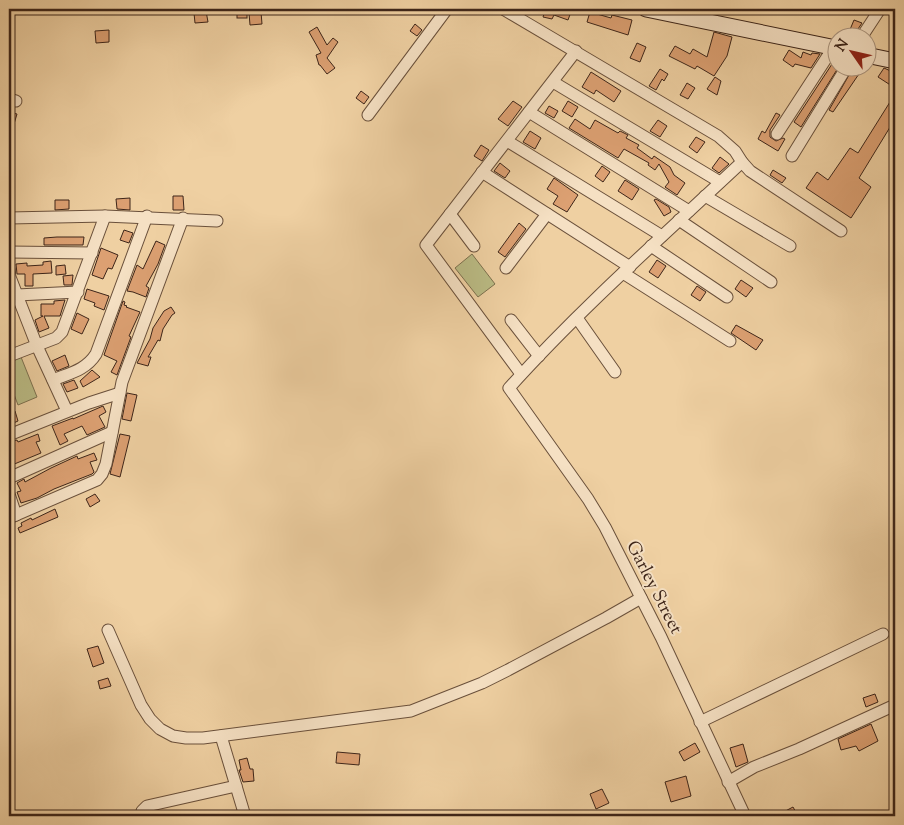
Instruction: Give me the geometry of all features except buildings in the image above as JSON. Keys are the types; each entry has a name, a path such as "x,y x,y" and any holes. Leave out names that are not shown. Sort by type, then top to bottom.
{"main road":[{"path":"646,9 826,46"},
{"path":"876,57 895,61"}],"street":[{"path":"368,115 448,9"},
{"path":"503,9 718,136 735,151 742,162 755,174 841,231"},
{"path":"868,28 880,9"},
{"path":"576,51 426,245 521,374 651,246 742,162"},
{"path":"777,134 826,61"},
{"path":"792,156 840,78"},
{"path":"553,82 720,182"},
{"path":"529,112 689,211"},
{"path":"507,141 662,236"},
{"path":"482,172 547,214 730,342"},
{"path":"705,196 790,246"},
{"path":"450,214 474,246"},
{"path":"506,268 547,214"},
{"path":"9,356 56,338 62,332 105,216"},
{"path":"53,380 82,369 96,354 147,216"},
{"path":"9,218 147,216 217,220"},
{"path":"9,494 12,516 100,478 106,464 126,369 183,218"},
{"path":"679,220 771,282"},
{"path":"651,246 727,297"},
{"path":"9,252 92,253"},
{"path":"9,269 37,346 67,411"},
{"path":"17,295 78,292"},
{"path":"577,318 615,372"},
{"path":"511,320 539,356"},
{"name":"Garley Street","path":"521,374 509,388 588,499 605,527 745,816"},
{"path":"9,435 67,411 120,393"},
{"path":"9,478 112,432"},
{"path":"108,630 141,705 150,719 160,729 173,736 186,738 221,736 411,711 482,683 589,628 641,598"},
{"path":"700,722 883,634"},
{"path":"728,782 754,767 792,752 895,705"},
{"path":"221,736 245,816"},
{"path":"142,816 142,811 147,806 236,786"}],"green space":[{"path":"472,254 495,284 478,297 455,268"},
{"path":"21,357 37,397 18,405 9,381 9,362"}]}
